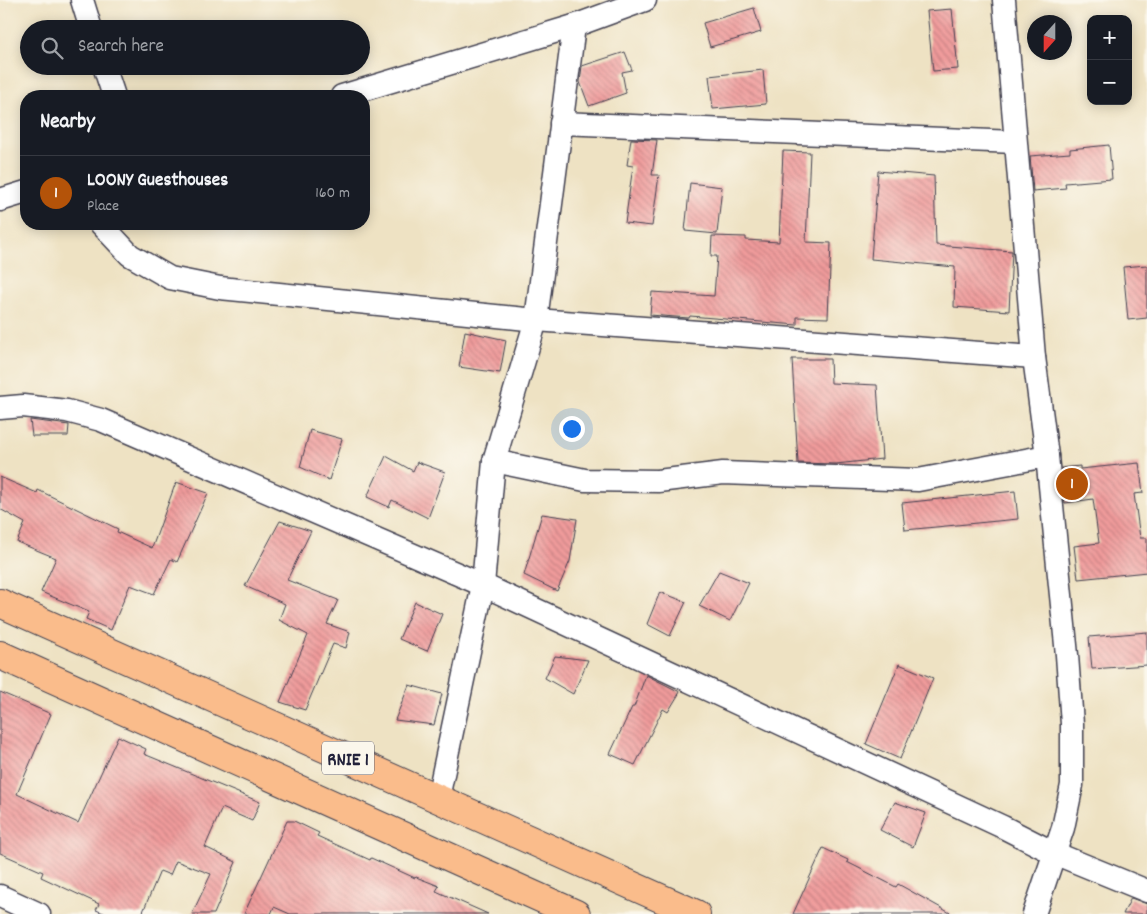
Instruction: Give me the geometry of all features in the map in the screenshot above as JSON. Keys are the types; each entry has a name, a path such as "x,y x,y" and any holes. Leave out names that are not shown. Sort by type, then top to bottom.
{"highway":[{"name":"RNIE 1","path":"0,603 696,914"},
{"name":"RNIE 1","path":"0,655 576,914"}],"street":[{"path":"82,0 88,20"},
{"path":"362,90 574,26 645,0"},
{"path":"1004,0 1034,358 1047,456 1072,724 1072,785 1063,828 1034,914"},
{"path":"438,798 483,585 494,460 536,320 574,26"},
{"path":"107,75 112,90"},
{"path":"561,123 1015,142"},
{"path":"0,200 20,194"},
{"path":"107,230 130,255 170,278 220,288 536,320 1034,358"},
{"path":"0,408 23,406 67,411 101,420 483,585 1054,852 1147,891"},
{"path":"494,460 585,480 658,481 723,472 918,480 1047,456"},
{"path":"0,896 38,914"}],"building":[{"path":"754,8 761,32 710,47 703,23"},
{"path":"952,9 958,69 933,71 927,11"},
{"path":"625,52 632,70 622,72 626,93 589,106 580,82 582,66"},
{"path":"763,70 766,104 713,109 709,76"},
{"path":"631,139 657,140 652,175 659,175 652,226 625,223 633,166 627,165"},
{"path":"1109,145 1112,179 1065,183 1066,188 1033,191 1030,156 1070,153 1070,149"},
{"path":"783,151 810,152 806,242 831,243 828,318 797,317 797,325 690,316 689,318 650,315 652,292 714,296 717,256 711,256 712,236 746,237 746,240 779,242"},
{"path":"878,171 934,176 936,245 1012,251 1009,311 954,307 955,267 871,259"},
{"path":"690,183 722,187 717,234 685,231"},
{"path":"1147,265 1147,318 1128,320 1123,267"},
{"path":"465,331 506,340 500,373 459,367"},
{"path":"792,359 830,359 831,383 877,385 882,459 836,464 798,463"},
{"path":"30,420 69,425 68,436 32,436"},
{"path":"310,430 342,439 329,480 300,467"},
{"path":"386,456 413,471 417,462 445,472 428,518 392,500 389,507 367,497"},
{"path":"1139,463 1143,493 1134,494 1140,538 1147,538 1147,572 1078,579 1074,546 1099,543 1093,499 1065,503 1061,468 1080,466 1080,469"},
{"path":"0,477 37,493 38,490 118,529 117,532 152,548 176,482 208,493 177,562 171,559 154,594 130,585 111,630 86,619 89,612 41,592 56,558 17,542 25,523 0,509"},
{"path":"1015,491 1018,519 905,530 902,503"},
{"path":"542,514 577,519 570,561 557,591 524,575"},
{"path":"280,521 311,531 287,580 338,600 327,624 350,632 346,648 333,644 305,710 280,702 308,635 279,620 285,604 245,586"},
{"path":"719,571 749,583 730,621 699,606"},
{"path":"660,592 686,602 670,636 647,624"},
{"path":"415,602 442,614 427,651 399,639"},
{"path":"1147,632 1147,665 1092,669 1089,637"},
{"path":"555,656 588,660 573,694 545,678"},
{"path":"899,664 933,678 900,759 866,744"},
{"path":"646,675 680,692 668,712 663,709 635,765 610,754 632,707 634,707"},
{"path":"409,685 442,694 434,725 395,720"},
{"path":"0,692 51,714 17,794 78,823 118,736 146,749 144,754 260,802 252,821 222,808 205,847 236,862 214,914 192,914 211,874 176,861 170,875 160,871 142,914 106,914 96,910 99,904 41,877 43,872 0,853"},
{"path":"895,802 926,813 913,847 880,830"},
{"path":"287,821 294,821 319,833 317,836 370,860 371,858 415,878 439,886 436,891 488,914 290,914 274,907 271,914 244,914"},
{"path":"823,848 896,887 898,884 952,914 793,914"},
{"path":"1131,898 1147,904 1147,914 1123,914"}],"place":[{"name":"LOONY Guesthouses","path":"1072,484"}]}
